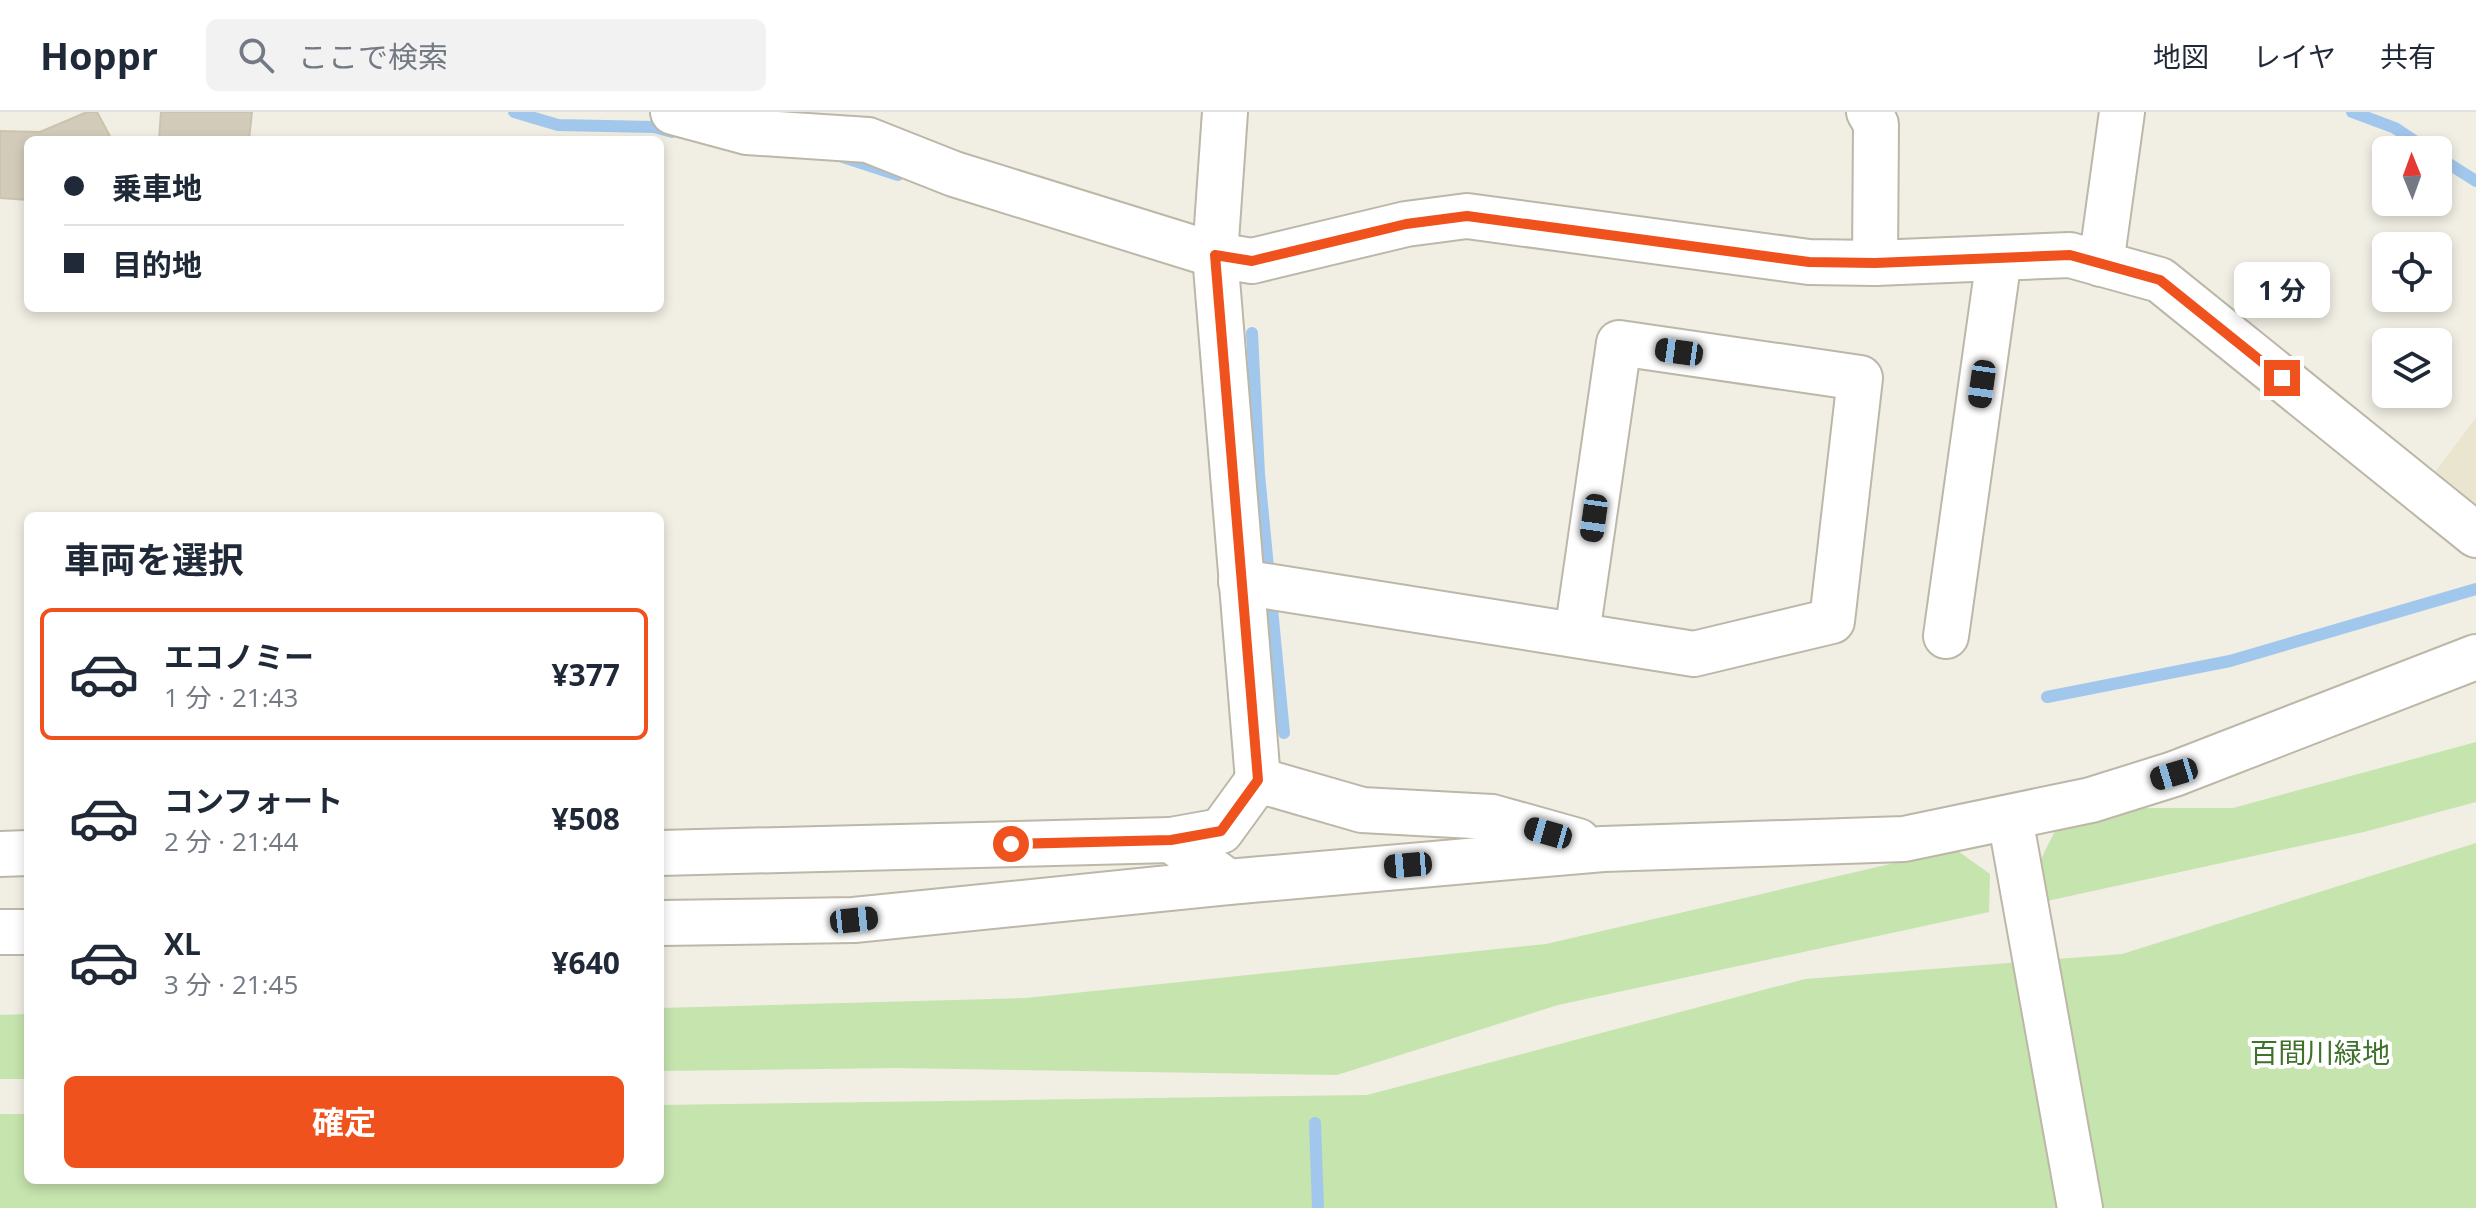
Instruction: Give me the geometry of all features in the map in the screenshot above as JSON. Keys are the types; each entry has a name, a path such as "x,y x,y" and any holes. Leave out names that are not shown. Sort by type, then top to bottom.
{"street":[{"path":"673,112 747,132 868,140 954,174 1215,255 1252,261 1406,224 1467,216 1809,262 1875,263 2070,255 2160,280 2476,535"},
{"path":"664,853 1171,840 1221,831 1258,780 1263,585 1215,255 1225,112"},
{"path":"2101,264 2122,112"},
{"path":"1858,113 1876,124 1875,263"},
{"path":"1946,636 1999,258"},
{"path":"1263,585 1694,654 1832,621 1860,378 1619,343 1577,634"},
{"path":"664,923 854,920 1228,882 1603,849 2013,834 2091,800 2174,774 2476,657"},
{"path":"1258,780 1362,810 1492,817 1603,849"},
{"path":"2013,834 2080,1208"},
{"path":"1171,840 1228,882"},
{"path":"0,854 24,853"},
{"path":"0,932 24,932"}],"shaded area":[{"path":"2476,418 2476,514 2431,477"}],"green space":[{"path":"2476,742 2476,802 2364,832 2047,901 2039,863 2057,827 2127,808 2233,808"},
{"name":"百間川緑地","path":"2476,843 2476,1208 0,1208 0,1114 24,1114 24,1184 664,1184 664,1105 1367,1095 1805,979 2122,954"},
{"path":"1955,849 1990,874 1989,912 1558,1005 1337,1075 896,1068 664,1071 664,1008 1026,998 1546,944"},
{"path":"24,1014 24,1079 0,1079 0,1015"}],"building":[{"path":"87,112 97,112 110,136 24,136 24,200 0,198 0,131 40,132"},
{"path":"161,112 252,112 249,136 159,136"}],"waterway":[{"path":"514,112 558,125 654,127 672,132"},
{"path":"2352,112 2395,128 2407,136"},
{"path":"843,157 898,175"},
{"path":"2452,166 2476,181"},
{"path":"1252,333 1259,474 1284,733"},
{"path":"2047,697 2230,661 2476,589"},
{"path":"1315,1123 1318,1208"}],"route":[{"path":"1011,844 1171,840 1221,831 1258,780 1215,255 1252,261 1406,224 1467,216 1809,262 1875,263 2070,255 2160,280 2282,378"}]}
